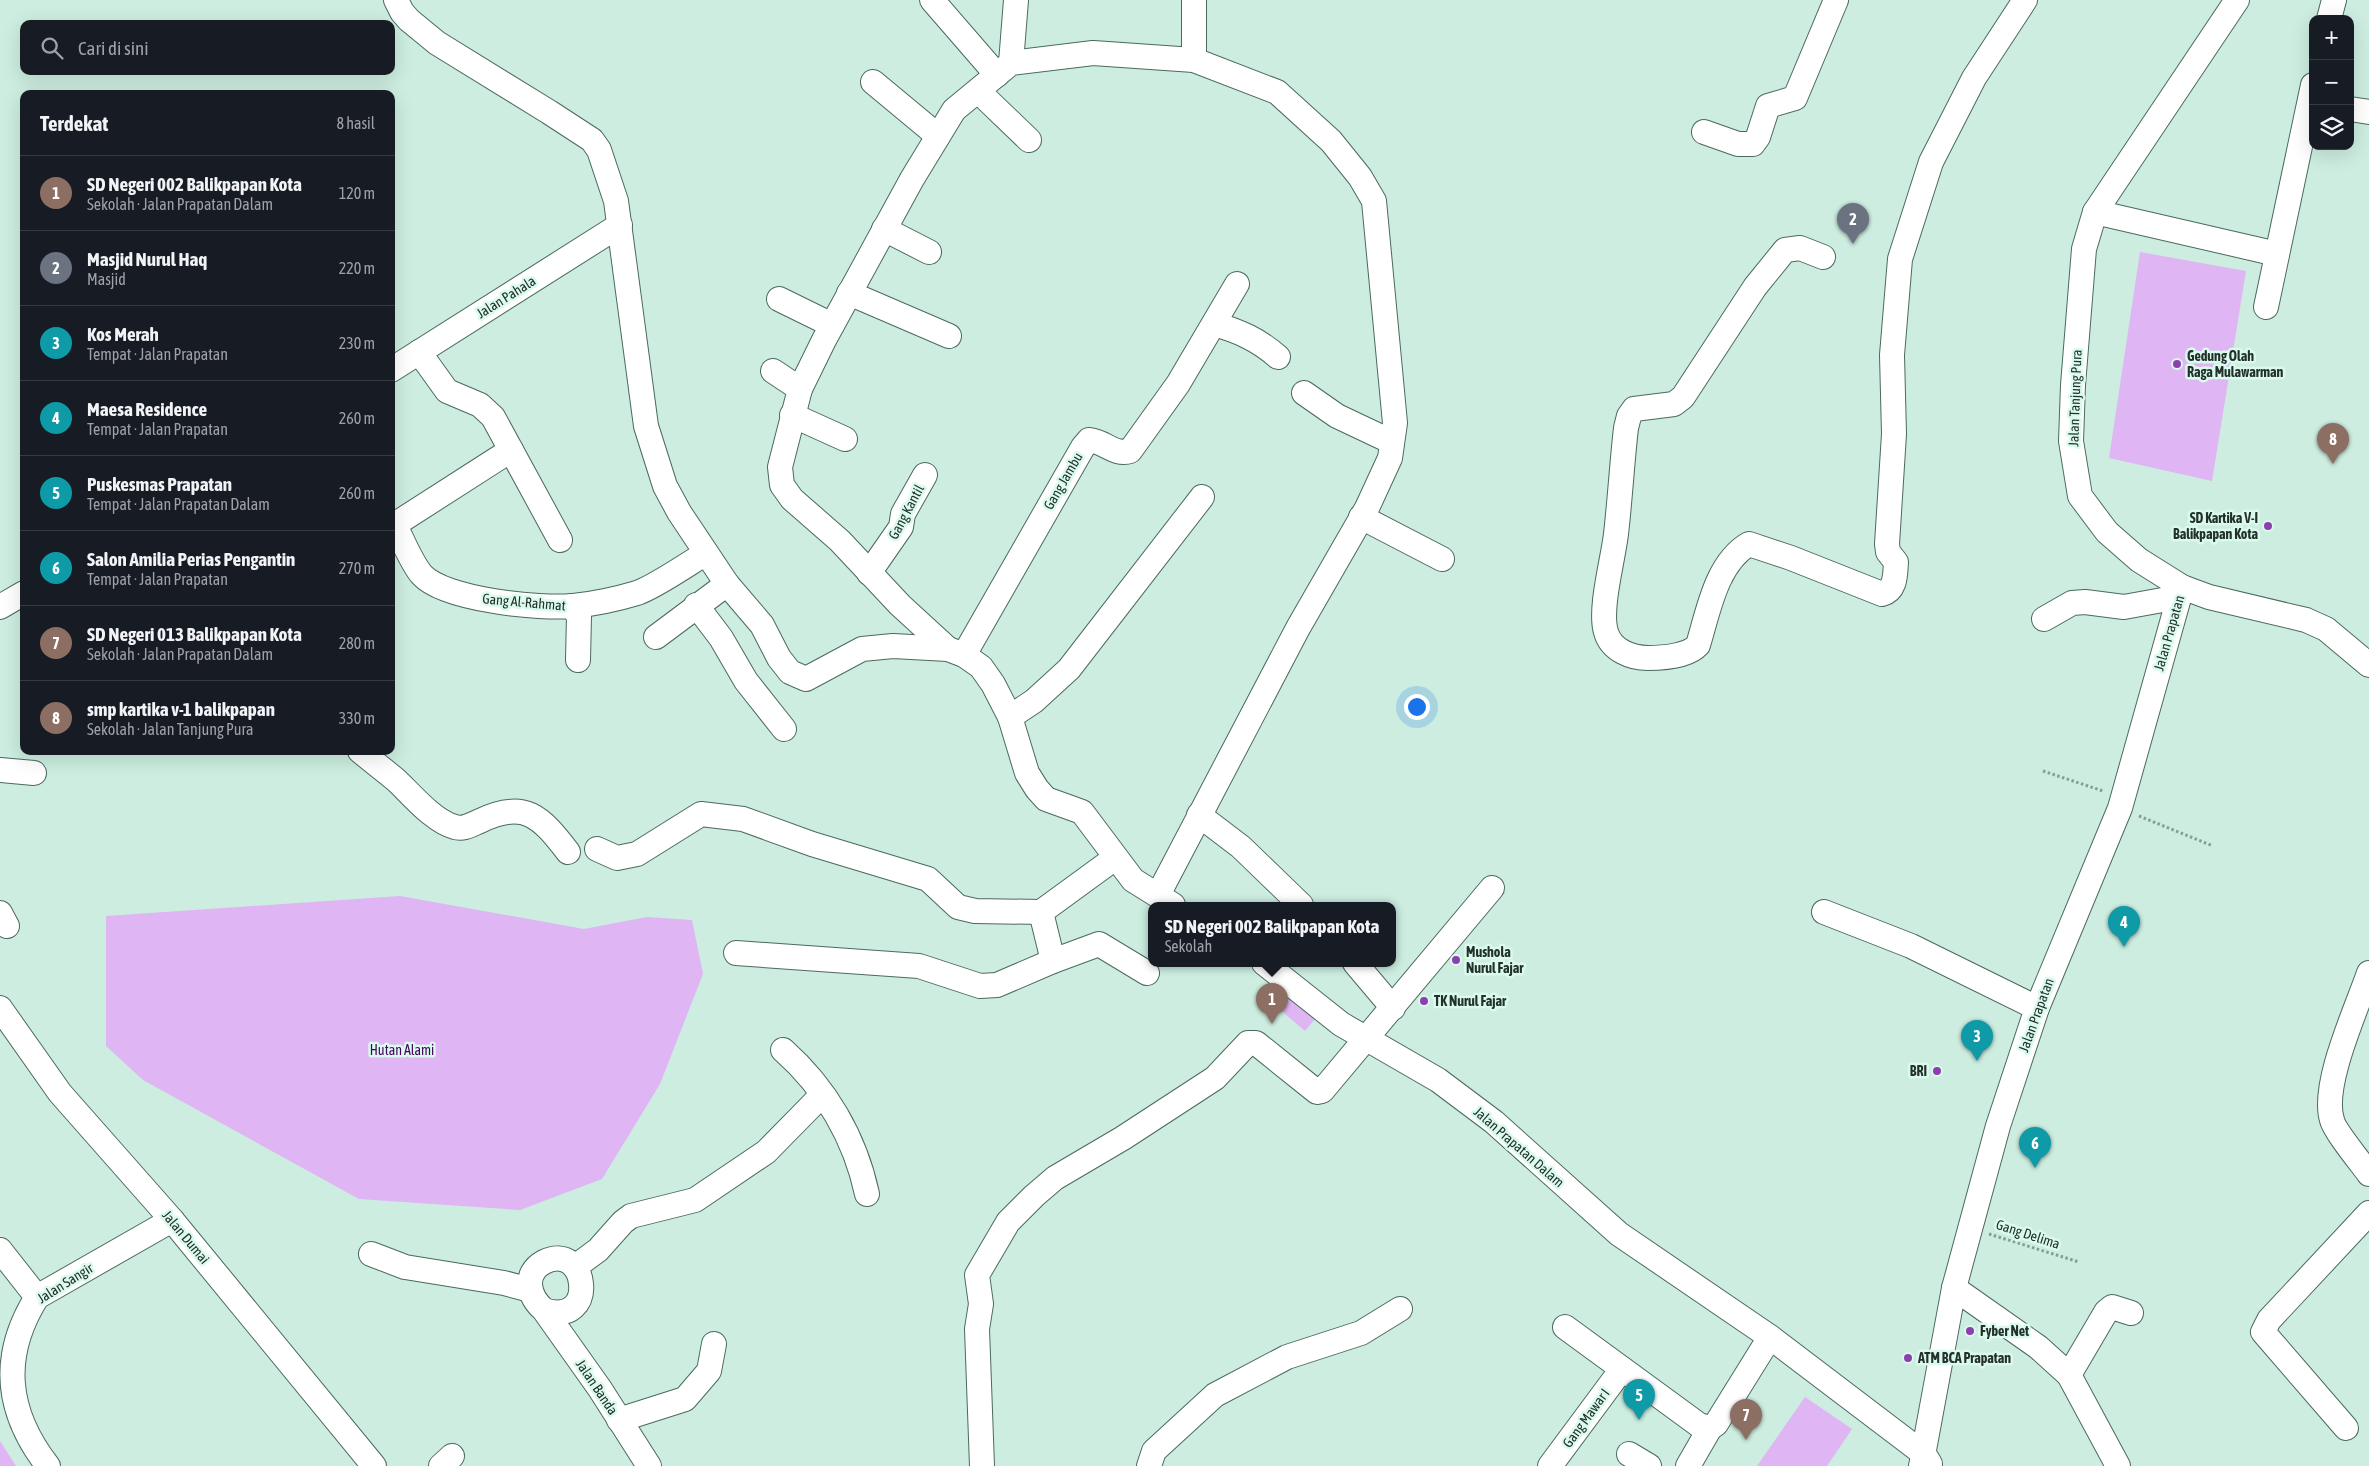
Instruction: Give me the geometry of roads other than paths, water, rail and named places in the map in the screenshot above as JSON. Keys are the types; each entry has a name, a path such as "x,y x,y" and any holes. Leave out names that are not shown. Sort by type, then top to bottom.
{"street":[{"path":"396,0 402,12 409,20 437,43 592,140 599,150 616,201 646,426 665,486 706,553 727,584 762,625 779,658 790,672 806,678 862,649 893,646 956,652"},
{"path":"932,0 1004,69"},
{"path":"1004,69 1016,0"},
{"path":"1194,0 1194,60"},
{"path":"1704,132 1738,144 1753,144 1758,137 1768,106 1795,98 1836,0"},
{"path":"1824,257 1800,248 1785,250 1755,287 1683,397 1674,404 1634,410 1629,416 1626,428 1616,535 1604,613 1605,632 1609,639 1626,655 1648,658 1691,652 1698,645 1718,583 1741,549 1749,544 1783,555 1882,594 1889,592 1893,586 1896,562 1888,552 1887,544 1894,434 1892,354 1900,259 1930,162 1974,78 2024,0"},
{"name":"Jalan Tanjung Pura","path":"2237,0 2095,212 2084,249 2073,385 2071,441 2080,496 2107,532 2180,592 2306,620 2326,629 2369,665"},
{"path":"2330,15 2334,0"},
{"path":"1093,53 1194,60 1277,92 1332,141 1360,178 1374,201 1395,423 1390,458 1362,517 1298,628 1200,815 1165,900 1133,880 1115,858 1105,840 1082,812 1046,799 1037,789 1027,773 1010,717 989,678 981,668 956,652 900,605 840,541 792,499 782,485 780,467 800,389 832,325 884,229 954,110 1004,69 1093,53"},
{"path":"873,82 938,136"},
{"path":"978,91 1029,140"},
{"path":"2266,307 2309,105"},
{"path":"2354,110 2369,112"},
{"path":"2095,212 2276,254"},
{"name":"Jalan Pahala","path":"395,367 620,225"},
{"path":"884,229 929,252"},
{"name":"Gang Jambu","path":"956,652 1083,447 1089,440 1098,441 1118,452 1130,451 1178,384 1237,284"},
{"path":"850,293 949,336"},
{"path":"779,299 832,325"},
{"path":"1214,324 1256,340 1278,357"},
{"path":"419,352 447,391 480,405 488,411 560,540"},
{"path":"773,372 800,389"},
{"path":"1304,393 1337,416 1392,442"},
{"path":"792,415 846,439"},
{"path":"395,525 511,450"},
{"name":"Gang Kantil","path":"869,573 900,527 903,514 925,475"},
{"path":"1010,717 1034,701 1069,670 1202,497"},
{"path":"1362,517 1442,559"},
{"name":"Gang Al-Rahmat","path":"395,529 422,575 445,590 474,598 531,605 572,606 638,592 706,553"},
{"path":"656,637 696,605 727,584"},
{"path":"2044,619 2072,603 2085,602 2124,608 2180,592"},
{"name":"Jalan Prapatan","path":"1925,1462 1954,1288 1969,1227 1998,1126 2037,1008 2121,802 2180,592"},
{"path":"0,607 20,595"},
{"path":"696,605 721,638 746,681 784,729"},
{"path":"572,606 579,616 578,660"},
{"path":"365,755 420,803 455,828 466,827 508,810 524,811 534,815 550,828 568,852"},
{"path":"0,770 34,773"},
{"path":"597,849 617,858 637,854 701,814 743,819 928,879 958,907 975,912 1041,912 1115,858"},
{"path":"1200,815 1241,847 1298,902"},
{"path":"982,1466 977,1329 981,1304 977,1275 1008,1222 1034,1196 1056,1178 1123,1138 1215,1078 1245,1044 1256,1043 1319,1092 1393,1008 1492,888"},
{"path":"1041,912 1054,961"},
{"path":"1824,912 1911,946 2037,1008"},
{"path":"736,952 919,966 980,986 996,985 1099,944 1147,973"},
{"name":"Jalan Prapatan Dalam","path":"1269,967 1341,1024 1438,1080 1494,1122 1618,1234 1770,1337 1925,1462"},
{"path":"1357,967 1393,1008"},
{"path":"2369,973 2339,1056 2332,1080 2331,1100 2332,1121 2369,1174"},
{"name":"Jalan Dumai","path":"0,1008 60,1093 172,1220 374,1466"},
{"path":"782,1050 809,1076 845,1127 855,1148 867,1194"},
{"path":"575,1267 598,1250 623,1222 631,1216 695,1200 766,1152 822,1095"},
{"path":"2346,1428 2263,1332 2269,1320 2369,1213"},
{"name":"Jalan Sangir","path":"48,1466 31,1444 16,1407 11,1375 16,1341 28,1312 37,1297 172,1220"},
{"path":"0,1250 37,1297"},
{"path":"371,1254 404,1267 504,1282 530,1290"},
{"path":"556,1259 575,1267 582,1278 583,1287 576,1304 570,1309 561,1312 544,1310 534,1302 530,1290 532,1275 542,1263 556,1259"},
{"path":"1954,1288 2038,1347 2069,1375 2118,1466"},
{"path":"2069,1375 2106,1312 2112,1306 2131,1313"},
{"path":"1149,1466 1154,1451 1215,1395 1287,1357 1361,1333 1400,1309"},
{"name":"Jalan Banda","path":"544,1310 600,1389 649,1466"},
{"path":"1565,1326 1699,1425 1710,1428"},
{"path":"1688,1466 1710,1428 1716,1424 1770,1337"},
{"path":"619,1420 685,1399 709,1371 714,1344"},
{"name":"Gang Mawar I","path":"1550,1466 1622,1369"},
{"path":"1629,1454 1649,1466"}],"place":[{"name":"Masjid Nurul Haq","path":"1853,244"},
{"name":"Gedung Olah Raga Mulawarman","path":"2177,364"},
{"name":"smp kartika v-1 balikpapan","path":"2333,464"},
{"name":"SD Kartika V-I Balikpapan Kota","path":"2268,526"},
{"name":"Maesa Residence","path":"2124,947"},
{"name":"Mushola Nurul Fajar","path":"1456,960"},
{"name":"TK Nurul Fajar","path":"1424,1001"},
{"name":"SD Negeri 002 Balikpapan Kota","path":"1272,1024"},
{"name":"Kos Merah","path":"1977,1061"},
{"name":"BRI","path":"1937,1071"},
{"name":"Salon Amilia Perias Pengantin","path":"2035,1168"},
{"name":"Fyber Net","path":"1970,1331"},
{"name":"ATM BCA Prapatan","path":"1908,1358"},
{"name":"Puskesmas Prapatan","path":"1639,1420"},
{"name":"SD Negeri 013 Balikpapan Kota","path":"1746,1440"}],"park label":[{"name":"Hutan Alami","path":"402,1050"}]}
